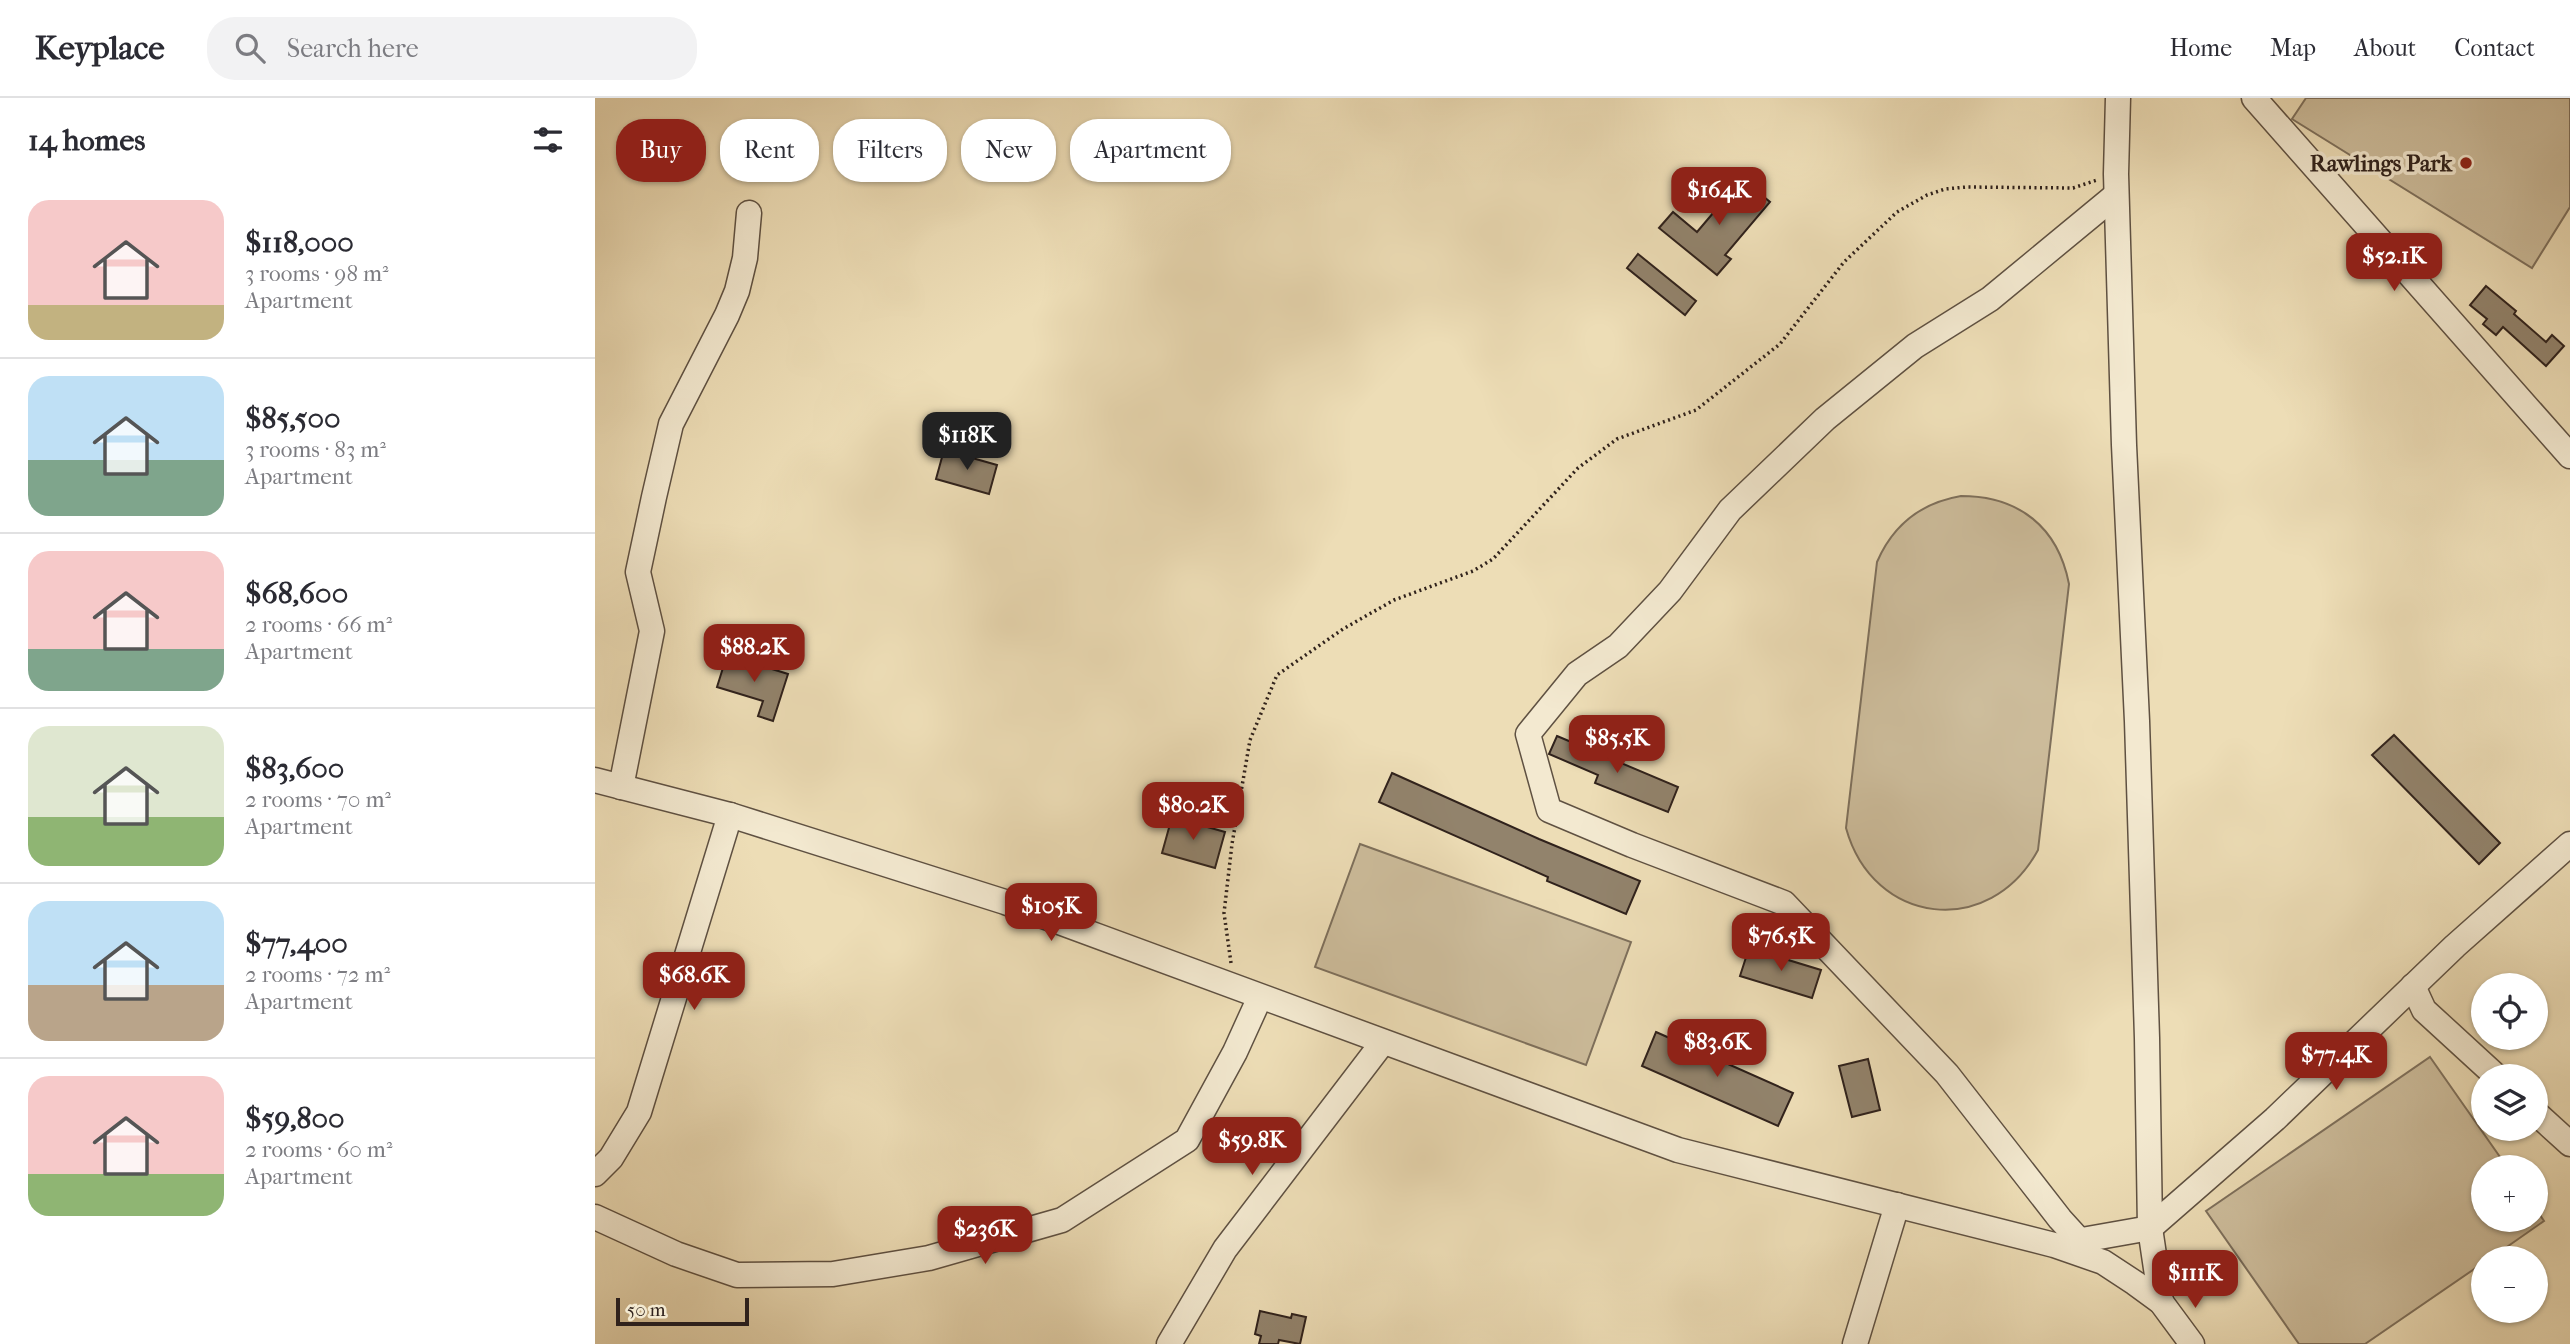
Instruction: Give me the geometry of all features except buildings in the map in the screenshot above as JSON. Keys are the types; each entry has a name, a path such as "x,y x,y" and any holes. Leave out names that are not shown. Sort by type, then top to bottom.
{"street":[{"path":"2118,98 2116,184 2124,445 2138,735 2150,1228 2161,1302"},
{"path":"2254,98 2570,456"},
{"path":"2080,1241 1947,1074 1784,903 1549,810 1528,734 1577,674 1618,646 1670,591 1730,510 1825,419 1915,346 1990,299 2116,184"},
{"path":"621,787 652,631 638,572 654,497 671,424 737,291 745,258 749,213"},
{"path":"595,780 730,815 1006,902 1678,1150 2053,1245 2103,1262 2161,1302 2192,1344"},
{"path":"600,1162 639,1112 730,815"},
{"path":"2053,1245 2150,1228 2275,1119 2455,946 2570,844"},
{"path":"2413,986 2424,1010 2483,1064"},
{"path":"595,1216 676,1254 737,1275 833,1274 929,1258 1062,1220 1187,1140 1235,1052 1260,997"},
{"path":"1169,1344 1225,1249 1383,1042"},
{"path":"2548,1124 2570,1144"},
{"path":"1855,1344 1897,1205"}],"path":[{"path":"1235,988 1224,913 1232,844 1250,740 1277,675 1343,629 1394,600 1473,571 1493,559 1578,468 1618,439 1696,411 1780,344 1844,262 1897,212 1927,195 1945,189 2073,188 2116,184"}],"shaded area":[{"name":"Rawlings Park","path":"2306,98 2570,98 2570,207 2532,268 2292,119"},
{"path":"1961,496 1982,497 2001,502 2033,519 2056,546 2069,584 2038,850 2017,879 1992,898 1963,908 1934,909 1906,901 1881,885 1860,861 1846,828 1877,562 1891,537 1910,518 1933,504"},
{"path":"1360,844 1631,942 1586,1065 1315,967"},
{"path":"2430,1057 2471,1116 2471,1141 2489,1141 2499,1155 2471,1155 2471,1232 2528,1232 2508,1246 2471,1246 2471,1271 2365,1344 2299,1344 2206,1211"}],"place":[{"name":"Rawlings Park","path":"2466,163"}]}
